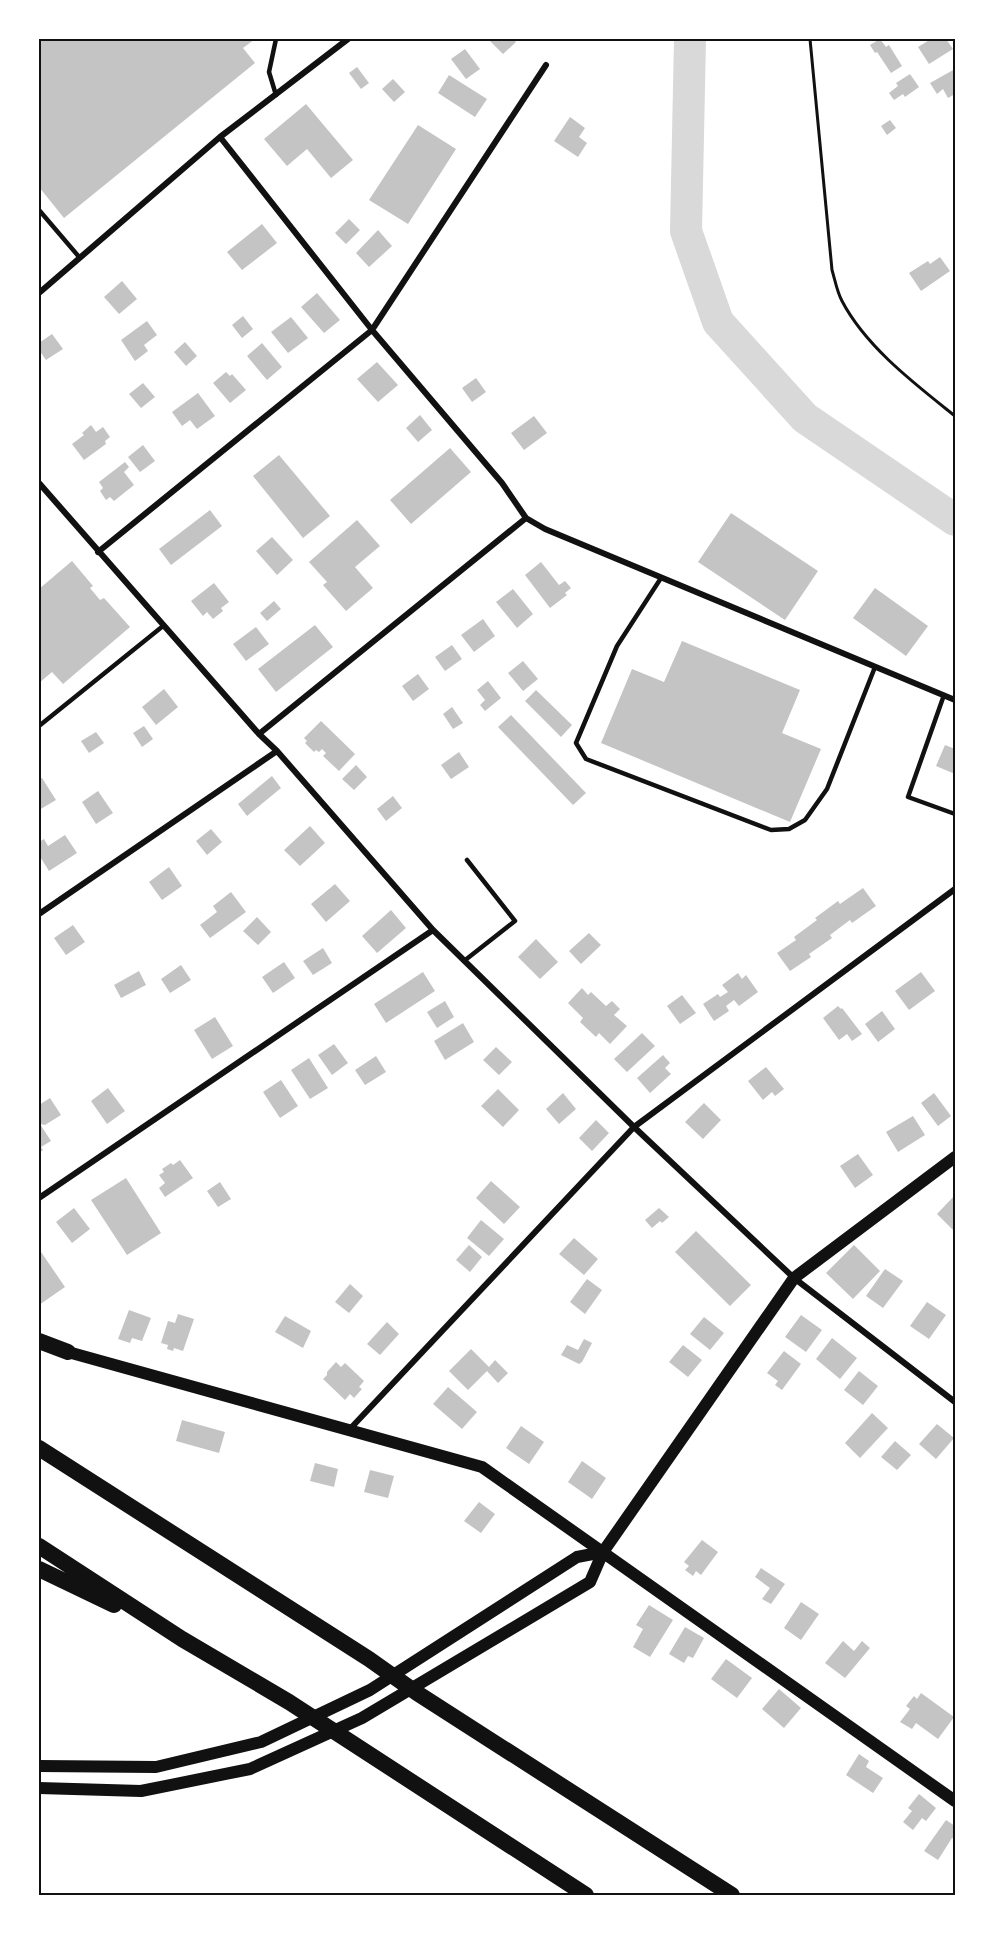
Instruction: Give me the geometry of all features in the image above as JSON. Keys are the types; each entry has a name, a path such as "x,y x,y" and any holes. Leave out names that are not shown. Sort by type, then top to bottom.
{"highway":[{"path":"39,1341 68,1353"},
{"path":"39,1448 732,1895"},
{"path":"39,1546 182,1639 289,1702 586,1895"},
{"path":"39,1569 182,1639"}],"main road":[{"path":"39,1788 141,1791 250,1768 362,1718 590,1582 603,1552 794,1278 955,1157"},
{"path":"68,1353 482,1467 955,1801"},
{"path":"39,1766 156,1767 261,1742 370,1690 577,1557 603,1552"}],"street":[{"path":"39,293 220,137 348,39"},
{"path":"98,552 372,330 546,65"},
{"path":"220,137 372,330 502,483 526,518 544,530 955,700"},
{"path":"39,483 433,930 634,1127 794,1278 955,1402"},
{"path":"259,734 526,518"},
{"path":"39,914 277,751"},
{"path":"348,1431 634,1127 955,889"},
{"path":"39,1198 433,930"}],"lane":[{"path":"276,39 269,72 276,95"},
{"path":"39,210 80,258"},
{"path":"661,578 616,646 576,743 586,759 771,830 789,830 805,820 827,789 874,667"},
{"path":"39,726 163,626"},
{"path":"944,695 908,797 955,814"},
{"path":"464,961 514,921 467,860"}],"path":[{"path":"810,39 832,270 841,300 859,327 890,360 955,416"}],"building":[{"path":"39,39 255,39 243,48 255,63 64,218 39,187"},
{"path":"488,39 513,39 516,42 503,54"},
{"path":"880,39 886,47 889,45 902,66 891,73 870,45"},
{"path":"931,39 946,39 953,49 929,64 918,47"},
{"path":"465,49 480,69 466,79 451,59"},
{"path":"357,67 369,83 361,89 349,73"},
{"path":"955,69 955,94 948,98 943,89 937,94 930,83"},
{"path":"910,74 919,87 905,97 903,94 894,100 889,93 898,86 896,83"},
{"path":"449,75 487,99 475,117 438,93"},
{"path":"393,79 405,92 394,102 382,89"},
{"path":"306,104 353,160 331,178 307,149 287,166 264,139"},
{"path":"570,117 585,128 579,137 587,143 578,157 554,141"},
{"path":"890,120 896,128 887,135 881,126"},
{"path":"418,125 456,149 408,224 369,200"},
{"path":"349,219 360,230 346,244 335,233"},
{"path":"262,224 277,243 242,270 227,252"},
{"path":"378,230 392,246 369,267 356,253"},
{"path":"940,257 950,271 921,291 909,273 928,261 930,264"},
{"path":"122,281 137,299 119,314 104,297"},
{"path":"317,293 340,320 324,333 301,307"},
{"path":"243,316 253,329 242,338 232,325"},
{"path":"291,317 308,338 288,353 271,332"},
{"path":"147,321 157,335 144,345 148,351 135,361 121,340"},
{"path":"52,334 63,349 46,360 39,350 39,343"},
{"path":"185,342 197,356 186,366 174,352"},
{"path":"262,343 282,367 267,380 247,356"},
{"path":"377,362 398,385 378,402 357,379"},
{"path":"226,372 230,376 232,374 246,390 230,403 213,383"},
{"path":"476,378 486,392 472,402 462,388"},
{"path":"143,383 155,397 141,408 129,394"},
{"path":"198,393 215,416 197,429 190,420 182,426 172,412"},
{"path":"420,415 432,430 418,442 406,428"},
{"path":"534,416 547,433 524,450 511,433"},
{"path":"91,425 96,432 103,427 110,437 105,441 106,444 84,460 72,444 84,435 82,433"},
{"path":"143,445 155,461 140,472 128,457"},
{"path":"450,448 471,472 411,524 390,500"},
{"path":"279,455 330,516 303,538 253,476"},
{"path":"125,462 129,467 124,472 134,485 114,501 110,497 106,500 100,491 103,488 99,482"},
{"path":"210,510 222,526 171,565 159,549"},
{"path":"731,513 818,571 785,620 698,562"},
{"path":"357,520 380,546 355,567 373,588 346,611 323,585 327,582 309,562"},
{"path":"272,537 293,560 277,575 256,551"},
{"path":"72,561 93,586 90,588 100,600 104,598 130,627 63,684 52,672 39,683 39,589"},
{"path":"541,562 559,585 565,581 571,588 565,593 567,595 550,608 525,575"},
{"path":"214,583 229,602 213,619 207,612 203,616 191,601"},
{"path":"875,588 928,626 906,656 853,618"},
{"path":"513,589 533,614 517,628 496,602"},
{"path":"274,601 281,609 267,621 260,613"},
{"path":"483,619 495,636 474,652 461,635"},
{"path":"315,625 333,647 276,692 258,669"},
{"path":"256,627 269,644 246,661 233,644"},
{"path":"682,641 800,690 782,733 821,749 790,822 601,743 632,669 664,682"},
{"path":"452,645 462,659 445,671 435,657"},
{"path":"523,661 538,679 523,691 508,673"},
{"path":"418,674 429,689 413,701 402,686"},
{"path":"488,681 501,698 485,711 480,705 485,700 477,690"},
{"path":"164,689 178,707 156,725 142,707"},
{"path":"536,690 572,725 561,737 525,701"},
{"path":"452,707 463,723 453,729 443,714"},
{"path":"511,715 586,793 573,805 498,727"},
{"path":"321,721 355,754 339,771 323,756 326,753 322,749 314,752 305,743 307,741 304,738"},
{"path":"144,726 153,739 142,747 133,733"},
{"path":"96,732 104,743 89,753 81,741"},
{"path":"945,745 955,749 955,774 936,766"},
{"path":"459,752 469,767 451,779 441,765"},
{"path":"356,765 367,777 354,790 342,779"},
{"path":"272,776 281,788 247,816 238,804"},
{"path":"42,778 56,800 39,810 39,779"},
{"path":"98,791 113,813 96,824 82,802"},
{"path":"393,796 402,808 386,821 377,809"},
{"path":"310,826 325,843 300,866 284,850"},
{"path":"211,829 222,842 207,855 196,841"},
{"path":"65,835 77,853 49,871 39,855 39,842 44,839 48,846"},
{"path":"169,867 182,886 162,900 149,882"},
{"path":"335,884 350,901 326,922 311,904"},
{"path":"863,888 876,906 852,923 850,920 830,935 832,938 809,954 811,957 790,971 777,953 796,940 794,937 817,920 815,918 838,901 840,904"},
{"path":"231,892 246,912 210,938 200,925 217,912 213,906"},
{"path":"391,910 406,928 377,953 362,936"},
{"path":"257,917 271,932 258,945 243,931"},
{"path":"73,925 85,942 66,955 54,938"},
{"path":"589,933 601,945 581,964 569,951"},
{"path":"536,939 558,962 540,979 518,957"},
{"path":"323,948 332,963 313,975 303,961"},
{"path":"284,962 295,978 273,993 262,977"},
{"path":"181,965 191,980 170,993 161,979"},
{"path":"139,971 146,985 121,998 114,985"},
{"path":"423,972 435,991 386,1023 374,1004"},
{"path":"921,972 935,991 909,1010 895,991"},
{"path":"738,973 742,979 746,975 758,992 739,1006 734,1000 726,1006 729,1011 714,1021 703,1004 718,994 720,997 728,992 722,985"},
{"path":"582,988 588,995 591,992 606,1006 612,1001 620,1009 614,1015 627,1026 610,1044 599,1033 596,1037 580,1022 583,1018 568,1003"},
{"path":"682,995 696,1013 680,1024 667,1006"},
{"path":"445,1001 454,1017 437,1028 427,1012"},
{"path":"838,1006 862,1034 852,1041 847,1034 839,1040 823,1018"},
{"path":"882,1011 895,1029 878,1042 865,1024"},
{"path":"215,1017 233,1046 212,1059 194,1030"},
{"path":"463,1023 474,1042 445,1060 434,1041"},
{"path":"642,1033 655,1046 627,1072 614,1059"},
{"path":"334,1044 348,1063 332,1075 318,1055"},
{"path":"496,1047 512,1062 499,1075 483,1060"},
{"path":"663,1055 670,1063 665,1068 671,1074 650,1093 637,1078"},
{"path":"376,1056 386,1072 365,1085 355,1070"},
{"path":"309,1058 328,1088 310,1099 291,1070"},
{"path":"766,1067 784,1089 775,1096 772,1092 763,1100 748,1081"},
{"path":"281,1080 298,1106 280,1118 263,1092"},
{"path":"108,1088 125,1111 107,1124 91,1101"},
{"path":"498,1089 519,1110 503,1127 481,1106"},
{"path":"563,1093 576,1109 559,1124 546,1109"},
{"path":"934,1093 951,1116 938,1126 921,1103"},
{"path":"50,1098 61,1115 45,1125 40,1124 51,1141 41,1147 43,1150 39,1153 39,1105"},
{"path":"704,1103 721,1120 703,1139 685,1122"},
{"path":"913,1116 925,1135 898,1152 886,1132"},
{"path":"596,1120 609,1133 592,1151 579,1138"},
{"path":"858,1154 873,1175 855,1188 840,1166"},
{"path":"180,1160 193,1178 165,1197 159,1188 165,1183 159,1175 164,1172 162,1169"},
{"path":"126,1178 161,1233 127,1255 91,1200"},
{"path":"491,1181 520,1207 504,1224 476,1198"},
{"path":"220,1182 231,1199 218,1207 207,1191"},
{"path":"955,1195 955,1232 937,1214"},
{"path":"74,1208 90,1229 72,1243 56,1222"},
{"path":"659,1208 669,1217 652,1228 645,1220"},
{"path":"481,1220 504,1239 489,1256 467,1238"},
{"path":"696,1231 751,1285 730,1306 675,1252"},
{"path":"574,1238 598,1259 584,1275 559,1254"},
{"path":"469,1245 482,1257 470,1272 456,1260"},
{"path":"854,1245 880,1271 853,1299 826,1273"},
{"path":"39,1249 65,1287 39,1305"},
{"path":"885,1269 903,1281 883,1308 866,1296"},
{"path":"587,1279 602,1290 585,1314 570,1302"},
{"path":"350,1284 363,1296 349,1313 335,1302"},
{"path":"927,1302 946,1315 929,1339 910,1326"},
{"path":"129,1310 151,1318 142,1341 132,1338 130,1343 118,1339"},
{"path":"178,1314 194,1319 183,1351 174,1348 173,1351 167,1349 168,1345 161,1343 168,1321 175,1323"},
{"path":"801,1315 822,1330 806,1352 785,1337"},
{"path":"285,1316 311,1331 303,1348 275,1332"},
{"path":"704,1317 724,1333 710,1350 690,1334"},
{"path":"387,1322 399,1334 380,1355 367,1344"},
{"path":"832,1338 857,1358 840,1379 816,1359"},
{"path":"584,1339 592,1343 582,1362 579,1364 561,1355 567,1345 578,1350"},
{"path":"683,1345 702,1360 688,1377 669,1362"},
{"path":"471,1349 489,1367 495,1360 508,1373 498,1383 487,1371 468,1390 449,1371"},
{"path":"784,1351 801,1364 782,1390 775,1385 778,1381 767,1373"},
{"path":"336,1362 341,1367 345,1363 364,1381 359,1387 362,1389 354,1398 350,1394 345,1400 323,1379"},
{"path":"859,1371 878,1386 863,1405 844,1390"},
{"path":"448,1387 477,1412 462,1429 433,1404"},
{"path":"872,1413 888,1428 860,1458 845,1443"},
{"path":"182,1420 225,1432 219,1453 176,1441"},
{"path":"937,1424 954,1438 936,1459 919,1444"},
{"path":"521,1426 544,1442 529,1464 506,1448"},
{"path":"895,1441 911,1455 897,1470 881,1457"},
{"path":"582,1461 606,1478 592,1499 568,1482"},
{"path":"315,1463 338,1469 334,1487 310,1481"},
{"path":"370,1470 394,1476 388,1498 364,1492"},
{"path":"479,1502 495,1514 481,1533 464,1521"},
{"path":"702,1540 718,1552 701,1575 696,1571 693,1576 685,1570 689,1566 684,1562"},
{"path":"761,1568 785,1584 771,1604 762,1599 770,1588 755,1577"},
{"path":"801,1602 819,1614 801,1640 784,1628"},
{"path":"649,1605 673,1620 650,1657 633,1647 643,1629 636,1625"},
{"path":"685,1627 704,1638 693,1658 688,1656 684,1663 669,1654"},
{"path":"843,1641 854,1651 862,1641 870,1648 845,1678 825,1663"},
{"path":"726,1659 752,1678 737,1698 711,1679"},
{"path":"779,1689 801,1708 784,1728 762,1709"},
{"path":"921,1693 954,1717 938,1739 916,1723 912,1729 900,1722 910,1709 906,1706 914,1696 917,1699"},
{"path":"859,1754 869,1761 866,1767 883,1778 873,1793 846,1775"},
{"path":"919,1794 936,1808 926,1821 922,1818 913,1830 903,1822 912,1811 908,1808"},
{"path":"946,1820 955,1826 955,1840 952,1838 938,1860 924,1851"}],"waterway":[{"path":"690,39 686,231 718,322 805,418 955,520"}]}
